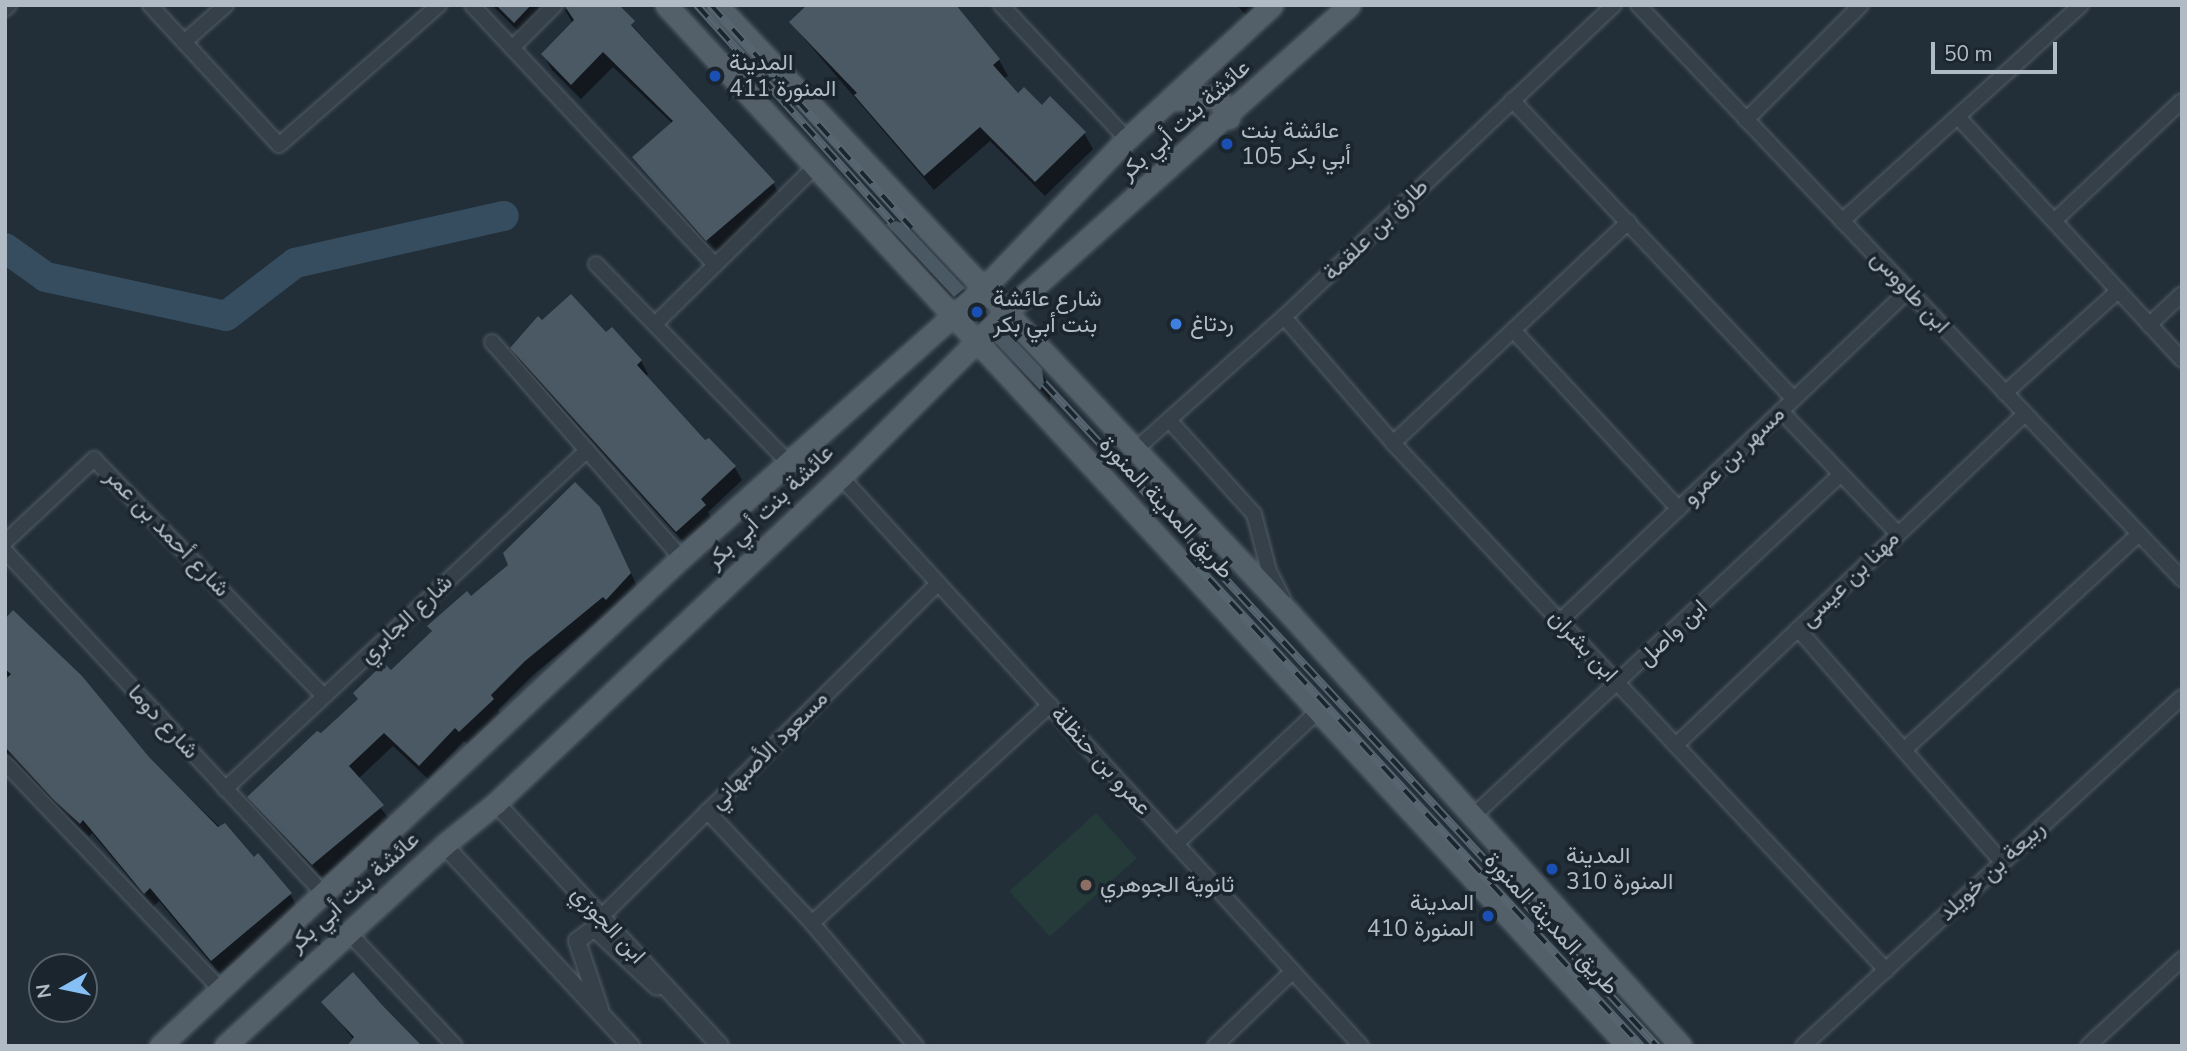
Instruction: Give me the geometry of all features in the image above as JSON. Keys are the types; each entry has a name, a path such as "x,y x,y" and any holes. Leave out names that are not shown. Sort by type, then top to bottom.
{"main road":[{"name":"طريق المدينة المنورة","path":"666,5 1628,1046"},
{"name":"طريق المدينة المنورة","path":"717,5 982,290 1291,615 1471,818 1681,1046"},
{"name":"عائشة بنت أبي بكر","path":"160,1046 681,558 982,290 1127,139 1272,5"},
{"name":"عائشة بنت أبي بكر","path":"225,1046 444,845 496,803 841,477 1005,313 1229,118 1350,5"},
{"path":"1170,100 1217,97 1229,118"}],"street":[{"path":"5,9 9,5"},
{"path":"150,5 279,145 439,5"},
{"path":"184,42 226,5"},
{"path":"472,5 715,265"},
{"path":"512,48 555,5"},
{"name":"طارق بن علقمة","path":"1134,451 1284,317 1614,5"},
{"name":"ابن طاووس","path":"1638,5 2182,579"},
{"path":"1746,120 1861,5"},
{"path":"1842,221 2081,5"},
{"path":"1007,8 1127,139"},
{"path":"1512,100 1794,399"},
{"path":"2054,221 2182,102"},
{"path":"1958,117 2182,360"},
{"path":"655,324 815,167"},
{"path":"1393,443 1628,222"},
{"path":"596,264 788,462"},
{"path":"2005,393 2118,290"},
{"name":"مسهر بن عمرو","path":"1560,621 1908,291"},
{"path":"2149,325 2182,294"},
{"name":"ابن بشران","path":"1284,317 1393,443 1886,970"},
{"path":"1513,330 1679,509"},
{"path":"492,342 681,558"},
{"path":"1781,411 1898,534"},
{"name":"مهنا بن عيسى","path":"1676,745 2025,414"},
{"name":"طريق المدينة المنورة","path":"1169,421 1254,514 1269,571 1291,615"},
{"name":"شارع الجابري","path":"225,789 587,450"},
{"name":"شارع أحمد بن عمر","path":"5,542 94,459 324,696"},
{"name":"ابن واصل","path":"1471,818 1619,684 1841,474"},
{"name":"عمرو بن حنظلة","path":"841,477 1361,1046"},
{"path":"1904,750 2139,534"},
{"name":"شارع دوما","path":"5,551 322,892"},
{"name":"مسعود الأصبهاني","path":"601,917 939,584"},
{"path":"1798,629 2002,862"},
{"name":"ربيعة بن خويلد","path":"1803,1046 2182,697"},
{"path":"812,923 1050,705"},
{"path":"1176,844 1318,711"},
{"path":"5,763 221,990"},
{"name":"ابن الجوزي","path":"496,803 720,1046"},
{"path":"707,811 812,923 916,1046"},
{"path":"444,845 631,1046"},
{"path":"603,1015 578,941 594,928 648,983 672,994"},
{"path":"348,932 450,1044"},
{"path":"2088,1046 2182,959"},
{"path":"1215,1046 1293,971"}],"green space":[{"path":"1096,813 1137,858 1050,937 1009,891"}],"building":[{"path":"496,5 531,5 514,23"},
{"path":"564,5 619,5 635,21 631,25 775,182 706,241 632,157 673,121 603,52 571,85 541,54 574,20"},
{"path":"807,5 956,5 1000,59 993,65 1018,93 1024,87 1042,105 1050,96 1086,132 1035,182 980,127 924,176 854,95 857,93 789,22"},
{"path":"896,221 905,224 965,288 954,297 886,224"},
{"path":"571,294 606,332 612,327 642,360 637,365 705,440 709,438 736,466 701,499 706,505 676,532 510,348 538,316 542,320"},
{"path":"983,307 988,312 977,323 972,318"},
{"path":"1006,331 1042,369 1044,383 1040,390 995,342"},
{"path":"575,482 600,507 631,573 606,600 603,597 525,661 491,695 494,699 459,732 455,728 419,766 384,733 349,766 384,805 312,865 247,797 317,731 321,733 358,699 353,693 384,663 391,670 432,631 427,626 467,591 471,596 508,565 503,553"},
{"path":"13,610 82,676 149,757 218,827 225,823 254,857 258,853 292,893 211,961 150,888 144,894 83,820 80,824 54,800 5,747 5,680 11,674 5,669 5,619"},
{"path":"353,972 422,1046 347,1046 354,1037 321,1002"}],"waterway":[{"path":"5,248 46,277 226,316 295,263 504,216"}],"railway":[{"path":"697,5 892,222"},
{"path":"711,5 912,228"},
{"path":"1044,383 1657,1046"},
{"path":"1187,555 1641,1046"}],"place":[{"name":"المدينة المنورة 411","path":"715,76"},
{"name":"عائشة بنت أبي بكر 105","path":"1227,144"},
{"name":"شارع عائشة بنت أبي بكر","path":"977,312"},
{"name":"ردتاغ","path":"1176,324"},
{"name":"المدينة المنورة 310","path":"1552,869"},
{"name":"ثانوية الجوهري","path":"1086,885"},
{"name":"المدينة المنورة 410","path":"1488,916"}]}
